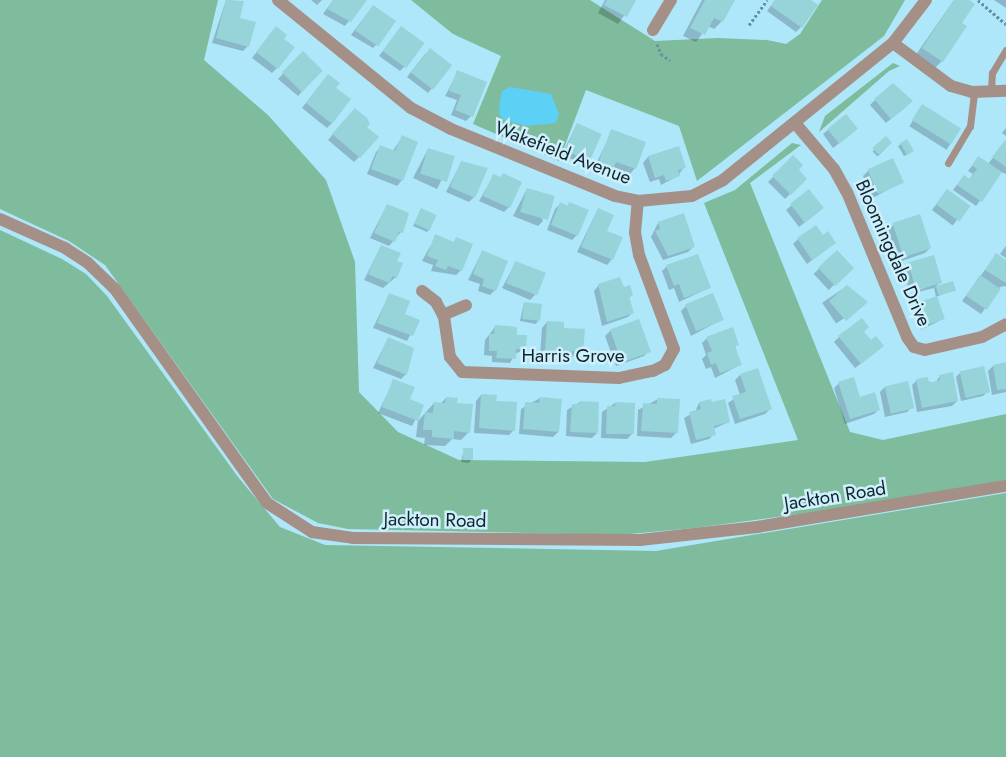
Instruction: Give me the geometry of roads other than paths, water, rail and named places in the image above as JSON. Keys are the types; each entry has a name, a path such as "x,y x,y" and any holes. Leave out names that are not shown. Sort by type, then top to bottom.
{"street":[{"name":"Wakefield Avenue","path":"278,0 411,108 451,129 615,196 638,201 692,196 723,180 893,43 926,0"},
{"path":"653,30 671,0"},
{"path":"893,43 945,82 974,92 1006,91"},
{"name":"Bloomingdale Drive","path":"795,123 834,169 847,192 907,336 914,347 925,350 982,337 1006,324"},
{"name":"Harris Grove","path":"422,291 436,302 443,315 450,357 456,368 471,374 619,378 665,365 674,349 639,255 635,233 638,201"},
{"name":"Jackton Road","path":"0,219 65,248 88,263 115,289 267,503 312,532 330,537 640,540 757,527 1006,486"},
{"path":"443,315 466,305"}],"lane":[{"path":"991,91 992,72 1006,50"},
{"path":"948,163 970,126 974,92"}],"water":[{"path":"510,87 551,94 559,114 556,123 527,126 504,120 499,114 500,100 502,91"}]}
